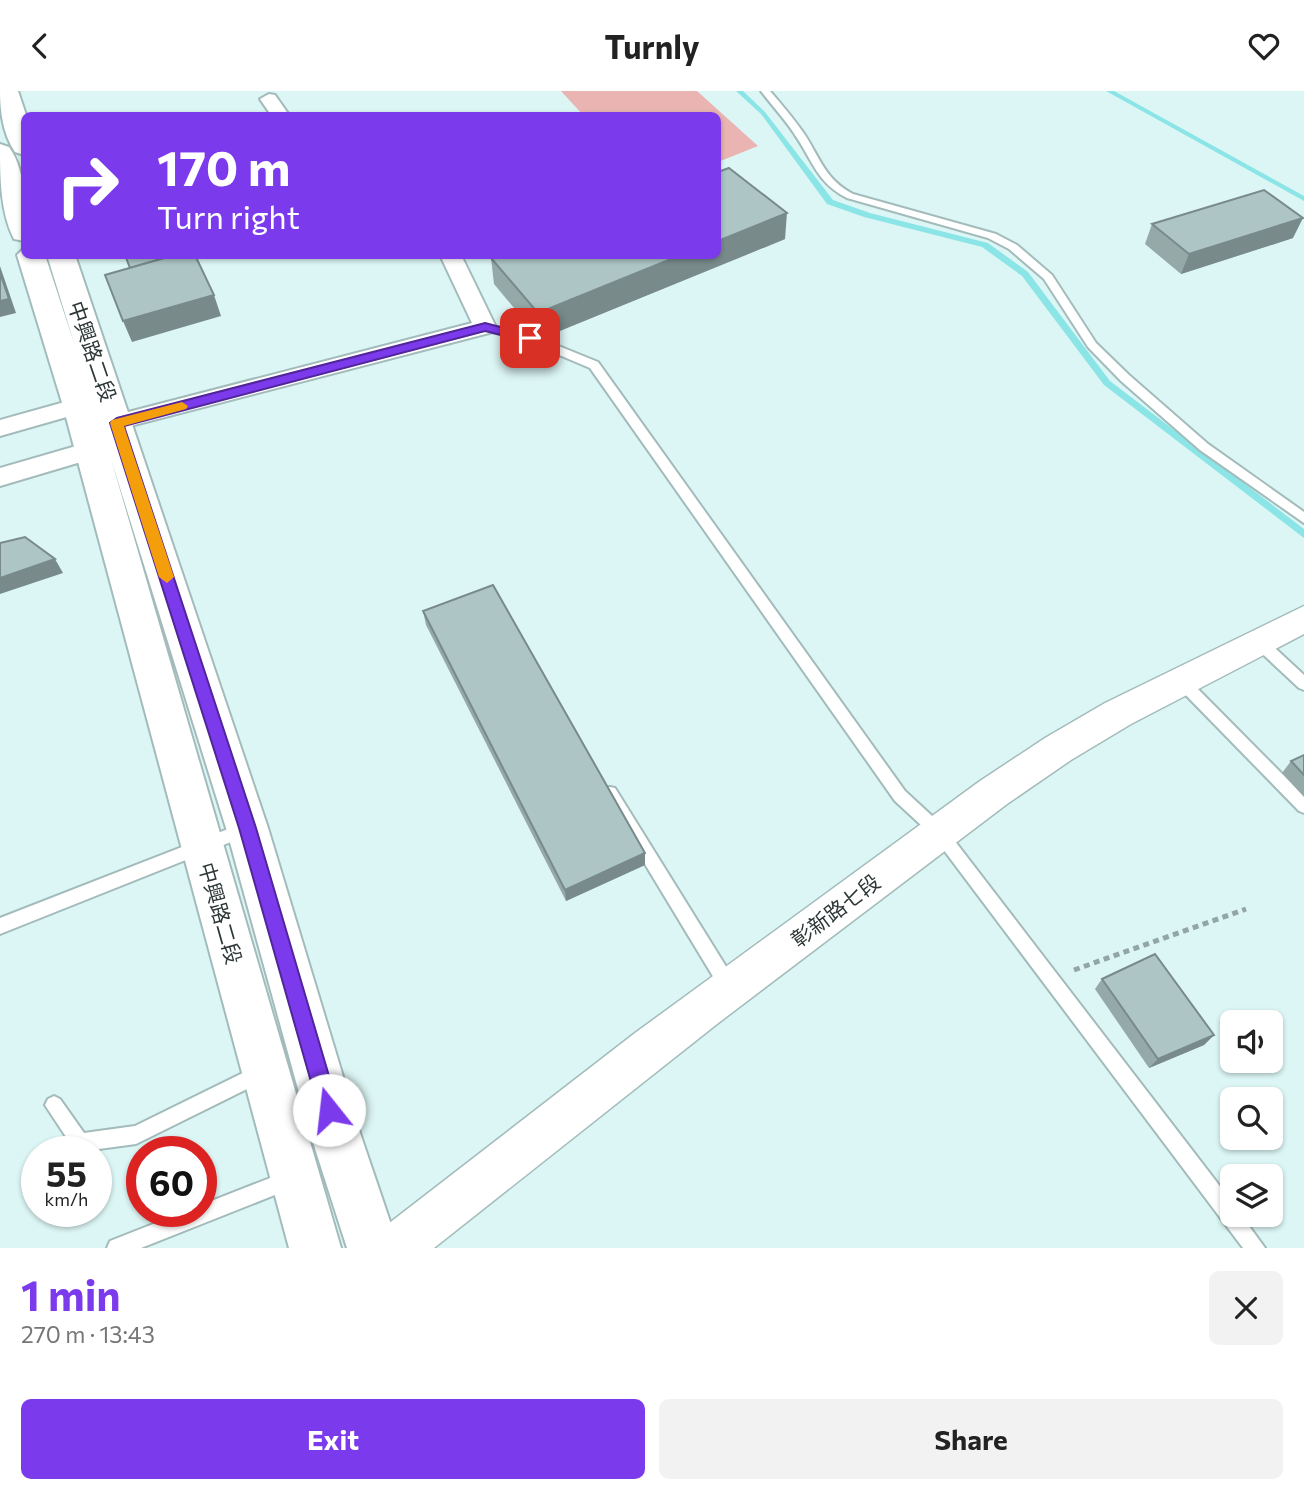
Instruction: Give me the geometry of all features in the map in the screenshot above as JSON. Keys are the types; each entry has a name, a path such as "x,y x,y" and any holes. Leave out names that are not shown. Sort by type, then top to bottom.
{"main road":[{"path":"6,91 21,138"},
{"path":"0,152 21,223"},
{"name":"中興路二段","path":"32,259 79,406 104,437 247,828 336,1136 373,1248"},
{"name":"中興路二段","path":"62,259 202,845 315,1248"}],"street":[{"path":"269,99 278,112"},
{"path":"0,477 104,437 485,327 452,259"},
{"path":"0,428 79,406"},
{"name":"彰新路七段","path":"396,1248 520,1146 939,832 1059,748 1181,681 1304,619"}],"lane":[{"path":"765,91 808,147 823,178 835,189 850,196 992,236 1013,247 1048,277 1092,345 1125,378 1204,447 1304,519"},
{"path":"485,327 530,338 594,365 900,796 939,832 1255,1248"},
{"path":"1259,642 1304,684"},
{"path":"1181,681 1304,806"},
{"path":"599,775 730,988"},
{"path":"0,926 247,828"},
{"path":"54,1105 80,1143 136,1135 265,1071"},
{"path":"117,1248 295,1177"}],"path":[{"path":"1050,979 1246,909"}],"shaded area":[{"path":"561,91 697,91 720,112 580,112"},
{"path":"721,113 758,146 721,161"}],"building":[{"path":"729,168 787,213 721,240 721,171"},
{"path":"1264,190 1303,218 1189,254 1152,224"},
{"path":"127,259 161,259 130,268"},
{"path":"161,259 197,259 214,295 123,321 105,275"},
{"path":"492,259 671,259 538,313"},
{"path":"0,273 9,299 0,301"},
{"path":"25,537 55,559 0,578 0,543"},
{"path":"493,585 645,853 565,890 423,611"},
{"path":"1304,755 1304,775 1291,761"},
{"path":"1155,954 1214,1035 1158,1059 1102,979"}],"waterway":[{"path":"739,91 763,113 830,202 867,215 985,245 1025,274 1107,383 1304,534"},
{"path":"1109,91 1304,199"}],"slow traffic":[{"path":"167,577 117,423 182,406"}],"route":[{"path":"329,1110 247,828 117,423 485,327 530,338"}]}
